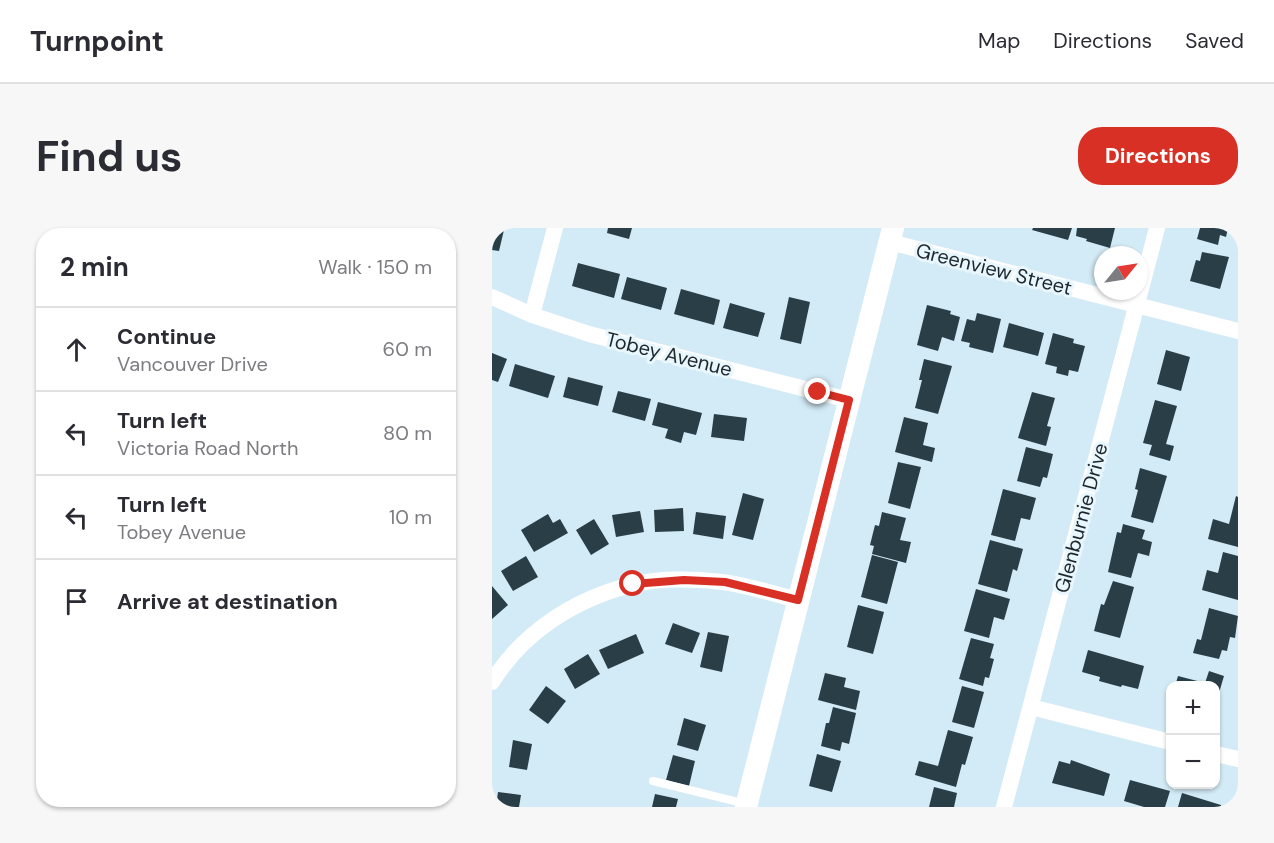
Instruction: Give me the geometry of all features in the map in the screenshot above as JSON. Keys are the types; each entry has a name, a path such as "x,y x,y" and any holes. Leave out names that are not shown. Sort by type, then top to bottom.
{"main road":[{"path":"746,806 891,235"}],"street":[{"path":"532,315 555,228"},
{"name":"Glenburnie Drive","path":"1004,807 1157,228"},
{"name":"Greenview Street","path":"891,235 1137,305 1238,331"},
{"name":"Tobey Avenue","path":"492,297 532,315 589,334 849,400"},
{"path":"492,682 501,667 523,642 556,616 598,596 633,584 684,580 725,582 798,600"},
{"path":"1031,707 1166,741"},
{"path":"1220,755 1238,759"}],"lane":[{"path":"653,781 746,806"}],"building":[{"path":"492,228 504,230 499,251 492,250"},
{"path":"608,228 632,228 629,239 607,233"},
{"path":"1033,228 1072,228 1068,240 1032,230"},
{"path":"1077,228 1115,228 1110,246 1103,246 1076,236"},
{"path":"1200,228 1228,228 1226,237 1220,235 1218,245 1197,239"},
{"path":"1202,252 1229,257 1220,289 1190,281 1196,260 1200,261"},
{"path":"578,263 620,274 614,298 572,286"},
{"path":"627,277 667,288 661,310 621,299"},
{"path":"681,289 720,300 714,325 674,314"},
{"path":"789,297 810,302 801,344 780,339"},
{"path":"730,303 765,313 758,337 723,328"},
{"path":"927,305 951,311 950,314 960,317 954,341 942,337 938,351 917,345"},
{"path":"977,313 1001,319 993,353 969,347 970,343 961,341 967,319 975,321"},
{"path":"1009,323 1044,333 1038,356 1003,347"},
{"path":"1053,333 1074,339 1073,343 1085,346 1078,372 1069,370 1068,376 1056,373 1057,367 1045,364"},
{"path":"1166,350 1190,357 1181,391 1157,384"},
{"path":"492,353 507,359 498,382 492,380"},
{"path":"924,359 952,366 938,414 915,408 922,380 919,380"},
{"path":"515,364 555,376 548,398 509,386"},
{"path":"568,377 603,386 598,406 563,397"},
{"path":"618,391 651,399 645,421 612,412"},
{"path":"1032,392 1055,398 1047,426 1051,427 1046,446 1018,438"},
{"path":"1155,400 1177,406 1166,444 1174,446 1170,461 1149,455 1152,445 1143,443"},
{"path":"658,402 702,413 696,435 684,432 681,443 665,438 668,429 652,425"},
{"path":"714,414 747,418 744,441 711,437"},
{"path":"904,417 928,423 923,445 935,448 932,462 895,452"},
{"path":"1026,447 1053,454 1047,478 1043,477 1040,487 1017,481"},
{"path":"898,462 921,467 910,509 888,503"},
{"path":"1140,468 1167,476 1153,523 1131,517 1138,490 1135,489"},
{"path":"1003,489 1036,498 1030,520 1021,518 1015,541 991,535"},
{"path":"743,493 764,499 753,540 732,535"},
{"path":"1236,496 1238,497 1238,547 1208,539 1213,519 1229,524"},
{"path":"683,508 684,531 655,532 654,510"},
{"path":"640,511 644,532 616,537 612,515"},
{"path":"696,512 726,516 723,539 693,534"},
{"path":"882,512 906,518 900,540 911,542 906,563 872,554 874,546 870,545 875,525 879,526"},
{"path":"548,514 553,523 560,519 568,533 534,552 521,530"},
{"path":"594,519 609,544 591,555 576,530"},
{"path":"1123,524 1145,530 1142,539 1152,542 1149,556 1138,553 1131,578 1108,572 1117,532 1121,533"},
{"path":"990,540 1023,549 1017,571 1013,569 1007,592 978,584"},
{"path":"1223,552 1238,556 1238,600 1202,590 1207,570 1218,573"},
{"path":"872,555 898,562 887,604 861,597"},
{"path":"526,556 538,577 513,591 501,571"},
{"path":"1113,581 1134,587 1120,638 1094,631 1101,604 1104,605"},
{"path":"492,586 508,605 492,619"},
{"path":"976,589 1010,599 1004,620 994,617 989,638 964,631"},
{"path":"858,605 884,612 873,654 847,647"},
{"path":"1209,608 1238,616 1235,638 1230,637 1227,651 1222,650 1219,659 1193,653 1197,639 1201,640"},
{"path":"673,623 700,633 692,653 665,644"},
{"path":"708,632 729,636 722,672 700,667"},
{"path":"636,634 644,653 608,669 599,650"},
{"path":"971,638 994,644 990,658 994,659 989,678 985,677 983,686 959,679"},
{"path":"1088,650 1144,666 1138,689 1099,681 1100,677 1082,672"},
{"path":"588,654 600,674 575,689 564,669"},
{"path":"1209,671 1224,676 1220,690 1220,681 1206,681"},
{"path":"825,673 846,678 844,687 860,691 856,710 818,700"},
{"path":"1178,676 1197,681 1176,681"},
{"path":"546,686 566,701 548,724 529,710"},
{"path":"962,686 984,692 974,728 952,722"},
{"path":"833,707 856,713 849,744 842,742 840,751 821,746 826,723 829,723"},
{"path":"684,718 706,725 698,751 677,745"},
{"path":"948,730 973,737 956,787 915,775 919,761 938,766"},
{"path":"513,740 532,744 527,770 509,767"},
{"path":"817,754 841,761 832,792 809,786"},
{"path":"673,755 695,761 689,786 666,780"},
{"path":"1071,760 1110,774 1104,796 1052,783 1059,761 1070,764"},
{"path":"1130,780 1170,791 1165,807 1144,807 1124,801"},
{"path":"934,787 957,793 954,807 929,807"},
{"path":"498,792 521,795 519,807 496,807"},
{"path":"1182,793 1221,805 1221,807 1178,807"},
{"path":"655,794 678,799 676,807 652,807"}],"route":[{"path":"633,584 684,580 725,582 798,600 849,400 818,392"}]}
